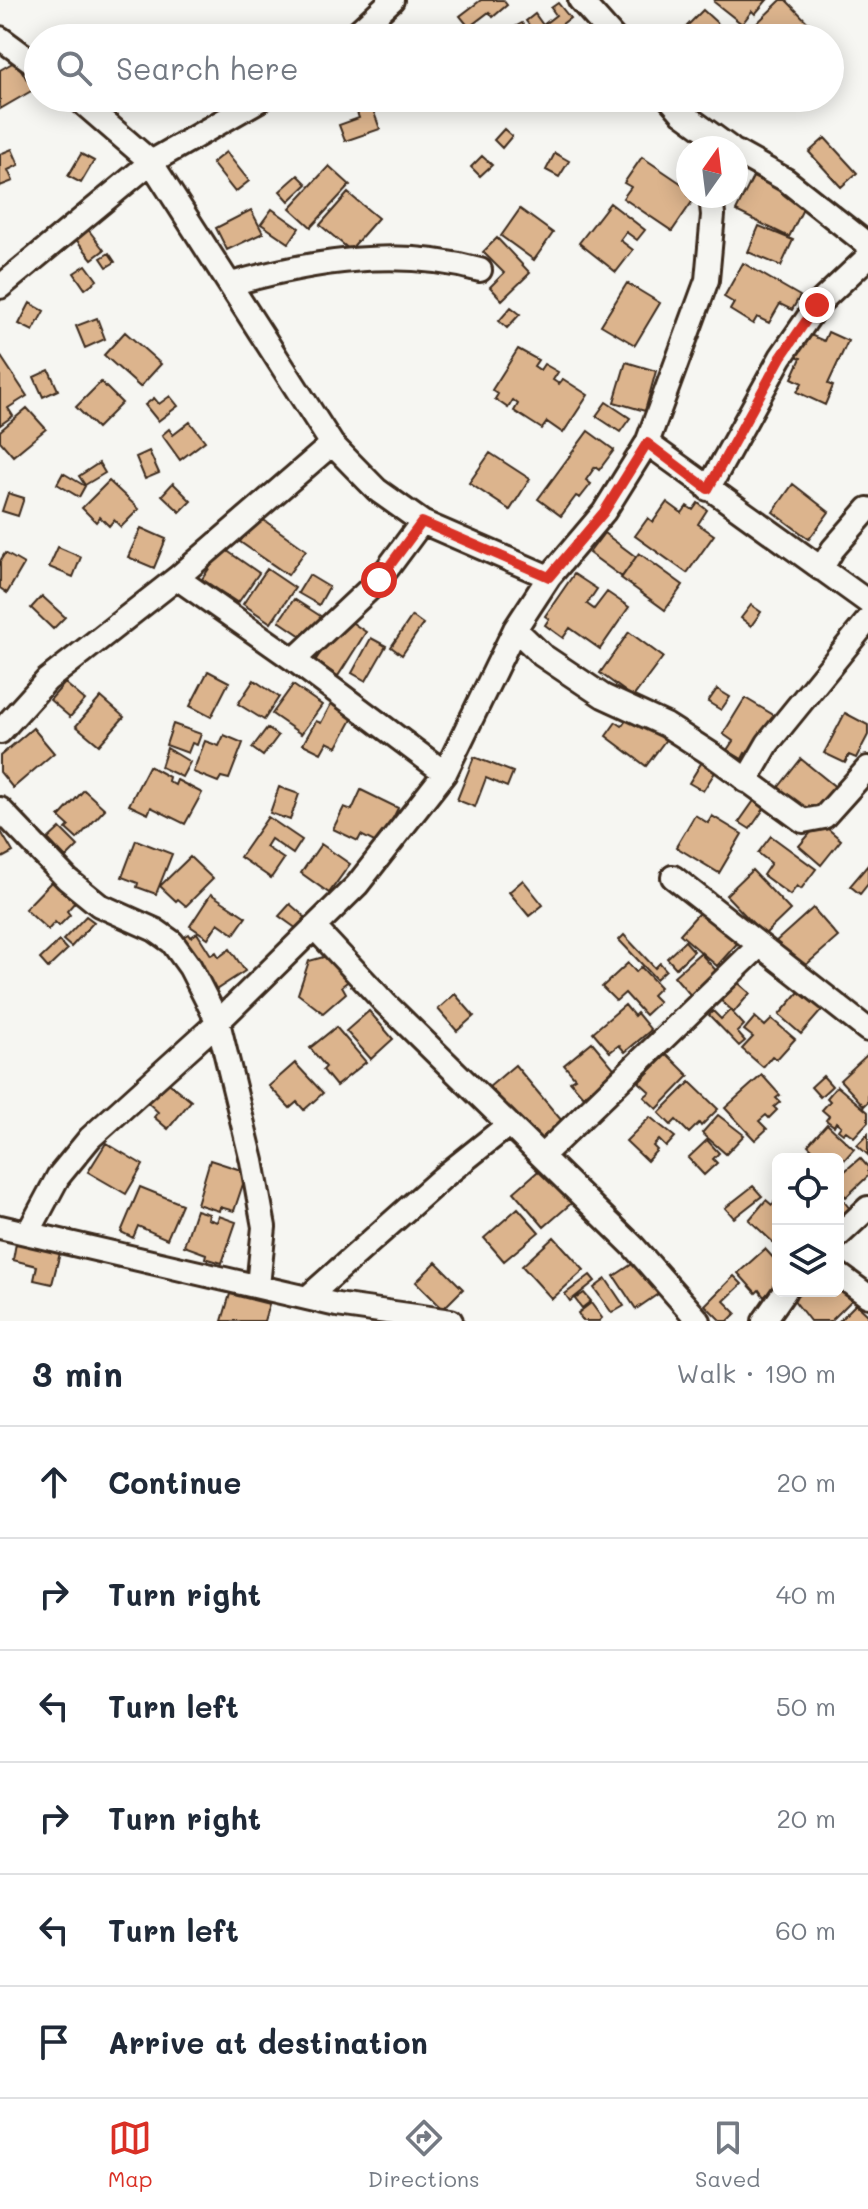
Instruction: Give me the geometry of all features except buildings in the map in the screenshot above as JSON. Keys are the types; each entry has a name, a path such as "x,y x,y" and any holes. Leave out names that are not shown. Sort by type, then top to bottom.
{"street":[{"path":"366,24 392,0"},
{"path":"580,0 601,24"},
{"path":"0,38 24,56"},
{"path":"93,112 151,162 332,444 377,490 422,522 549,577"},
{"path":"0,287 151,162 238,112"},
{"path":"680,112 693,136"},
{"path":"685,112 715,136"},
{"path":"748,159 786,180 868,245"},
{"path":"28,1233 58,1177 90,1138 218,1022 357,885 445,773 515,629 549,577 604,512 647,443 707,280 712,208"},
{"path":"708,489 781,357 817,305 868,257"},
{"path":"231,284 323,263 420,258 450,261 480,270"},
{"path":"647,443 868,602"},
{"path":"0,732 47,680 177,578 332,444"},
{"path":"821,569 833,549 868,509"},
{"path":"294,660 379,580 422,522"},
{"path":"177,578 294,660 445,773"},
{"path":"746,781 768,743 868,620"},
{"path":"515,629 542,655 603,696 666,725 711,754 793,816 810,822 824,817 868,768"},
{"path":"0,809 67,879 99,905 155,930 172,942 190,967 218,1022 243,1119 264,1227 258,1286"},
{"path":"673,877 868,1030"},
{"path":"314,927 385,1003 633,1246 699,1321"},
{"path":"542,1156 759,946"},
{"path":"307,1298 442,1178 508,1125"},
{"path":"844,1230 868,1208"},
{"path":"0,1227 307,1298 338,1313 451,1321"},
{"path":"844,1278 868,1296"},
{"path":"764,1321 781,1297"}],"route":[{"path":"379,580 422,522 549,577 604,512 647,443 708,489 781,357 817,305"}]}
